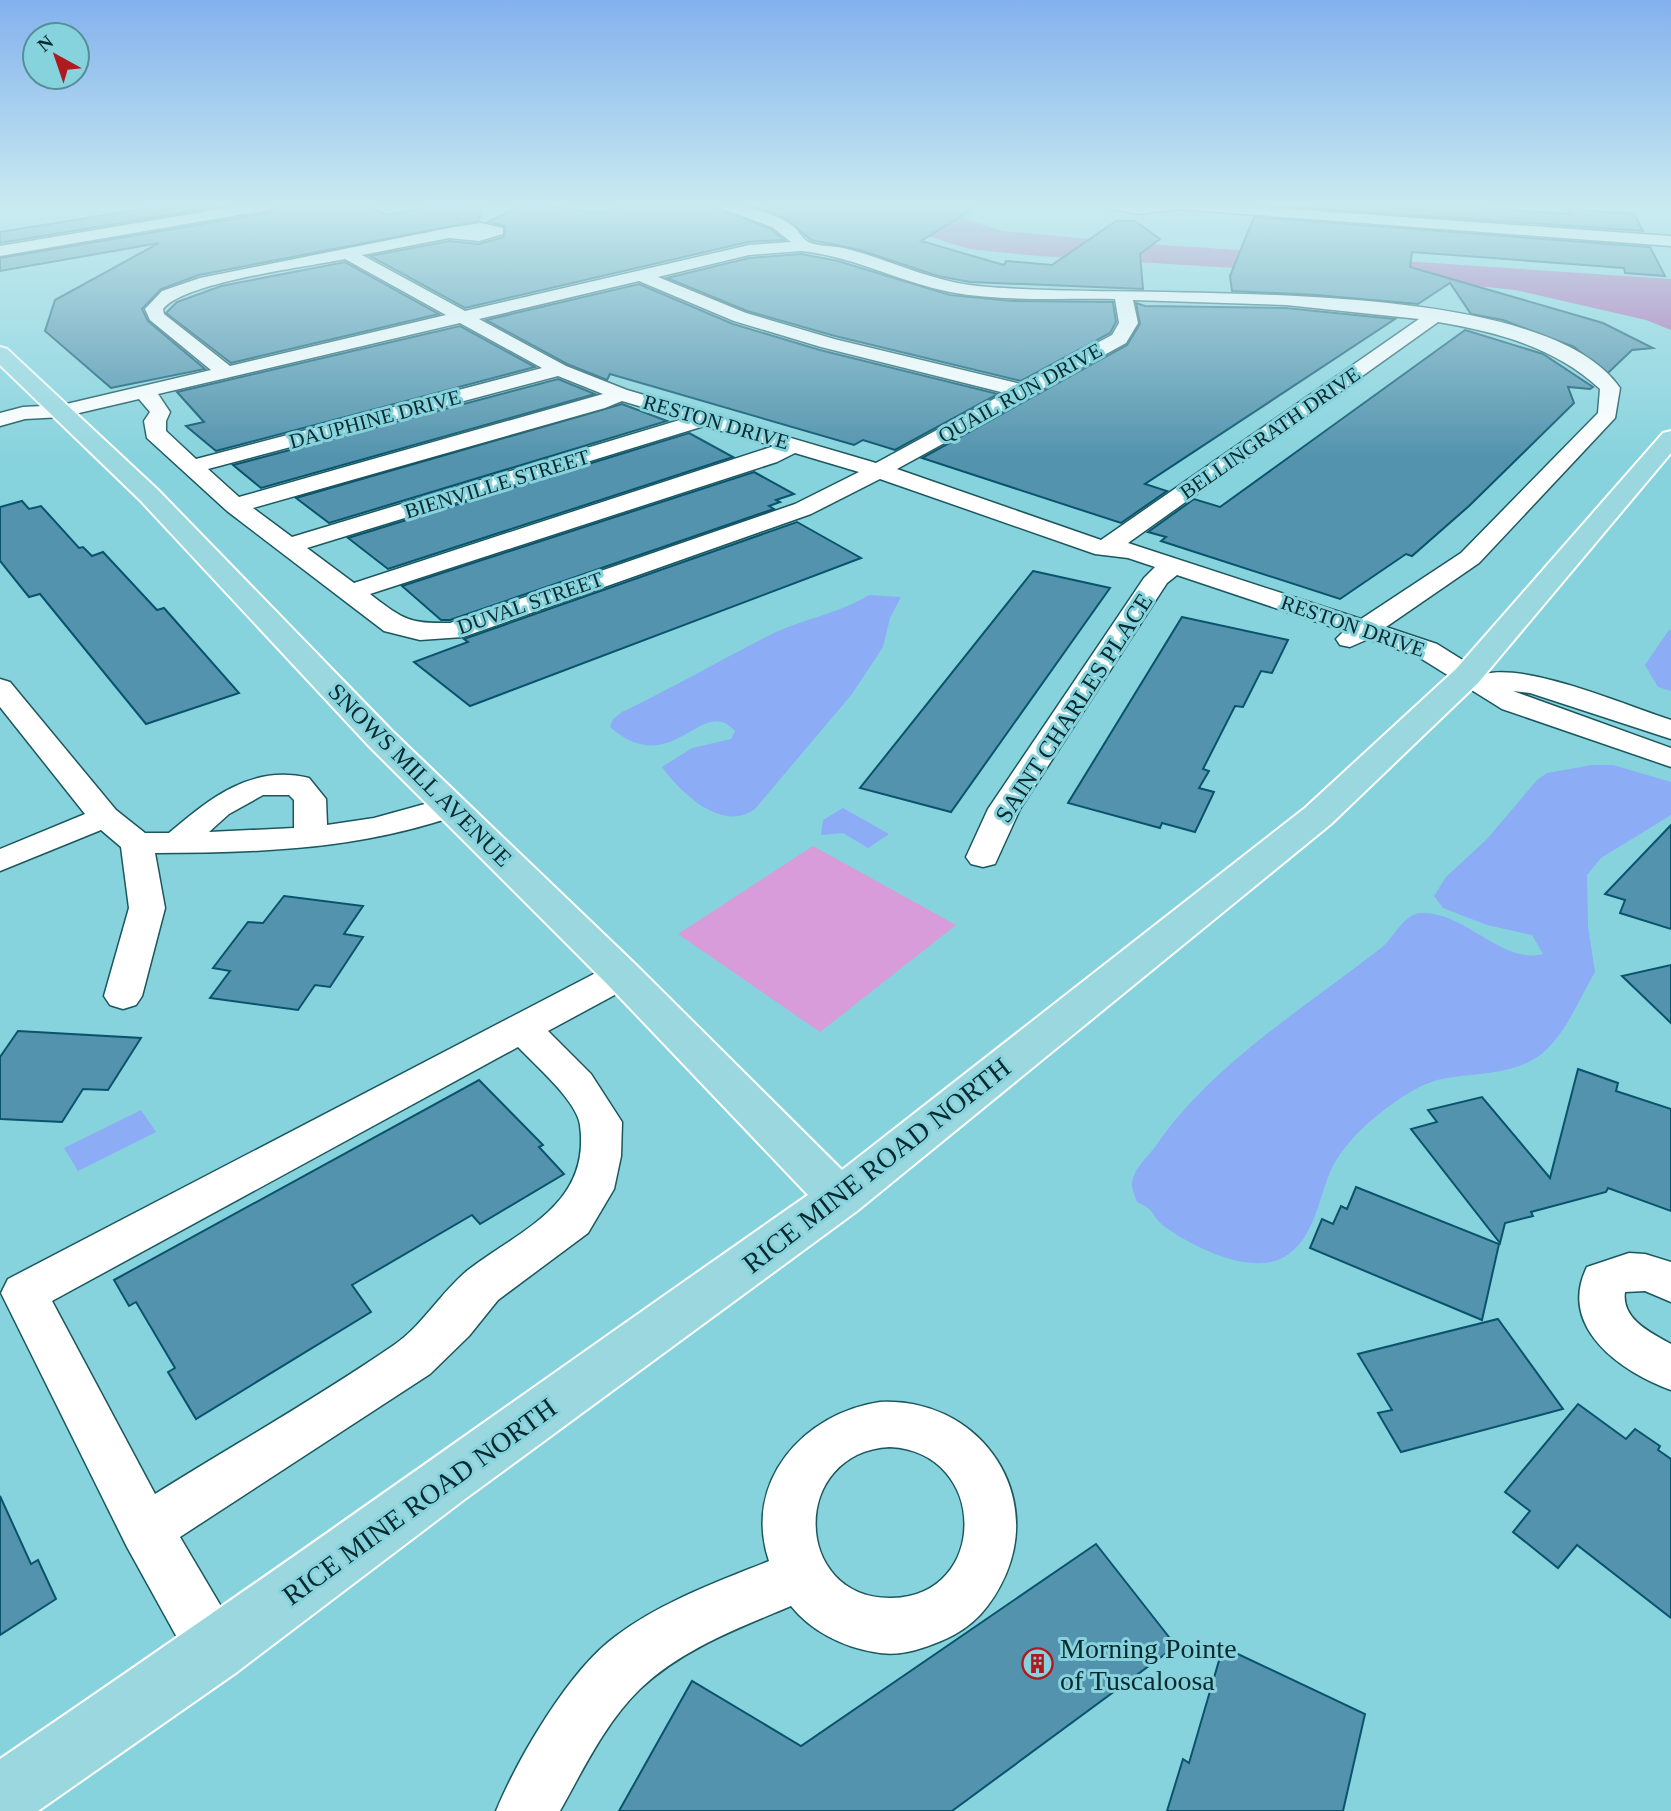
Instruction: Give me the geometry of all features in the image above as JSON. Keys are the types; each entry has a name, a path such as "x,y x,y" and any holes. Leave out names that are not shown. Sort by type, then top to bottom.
{"main road":[{"name":"SNOWS MILL AVENUE","path":"0,353 149,495 450,807 622,975 840,1198"},
{"name":"RICE MINE ROAD NORTH","path":"0,1798 215,1650 445,1480 840,1198 1318,816 1467,676 1671,438"}],"street":[{"path":"182,290 166,295 158,302 156,316 226,372"},
{"name":"RESTON DRIVE","path":"410,290 559,370 620,394 877,470 1104,549 1111,560 1165,571 1354,637 1409,667 1534,685 1671,730"},
{"path":"0,420 23,413 62,411 579,290"},
{"path":"674,290 740,317 828,343 1023,391"},
{"path":"979,290 1313,301 1435,316 1513,333 1581,363 1610,388 1608,414 1469,558 1354,637"},
{"name":"QUAIL RUN DRIVE","path":"877,470 1023,391 1128,330 1131,323 1123,295"},
{"name":"BELLINGRATH DRIVE","path":"1104,549 1435,316"},
{"name":"DAUPHINE DRIVE","path":"191,467 559,370"},
{"name":"DUVAL STREET","path":"143,392 156,403 160,412 155,421 155,433 235,506 394,625 419,632 453,631 803,509 877,470"},
{"path":"235,506 598,404 620,394"},
{"path":"0,433 39,423 62,411"},
{"name":"BIENVILLE STREET","path":"289,546 682,428 704,418"},
{"path":"351,592 769,457 794,445"},
{"name":"SAINT CHARLES PLACE","path":"983,856 1004,809 1165,571"},
{"path":"1467,676 1512,703 1671,758"},
{"path":"0,688 10,717 105,817 137,843 311,838 404,823 450,807"},
{"path":"177,843 218,807 257,786 298,785 310,799 311,838"},
{"path":"0,860 105,817"},
{"path":"123,996 147,908 137,843"},
{"path":"215,1650 146,1529 24,1293 622,975"},
{"path":"146,1529 413,1359 452,1322 482,1286 572,1220 593,1189 600,1156 601,1122 577,1084 523,1029"},
{"path":"1671,1283 1655,1274 1635,1269 1603,1281 1599,1295 1601,1312 1608,1325 1636,1348 1671,1369"},
{"path":"526,1811 591,1704 632,1658 684,1626 803,1574"}],"shaded area":[{"path":"1510,290 1671,290 1671,330 1646,320"},
{"path":"813,846 956,925 820,1032 678,934"}],"water":[{"path":"869,595 901,597 890,618 883,647 852,694 755,809 742,815 716,813 691,798 662,767 692,748 731,739 735,731 722,722 710,722 668,742 651,745 632,741 610,727 613,719 622,712 770,635 845,607"},
{"path":"1669,630 1671,691 1658,687 1645,665"},
{"path":"1592,765 1613,765 1671,782 1671,815 1601,858 1587,875 1588,926 1595,972 1567,1023 1547,1049 1536,1058 1511,1069 1433,1081 1380,1113 1355,1136 1338,1157 1306,1234 1290,1253 1278,1260 1250,1263 1202,1249 1175,1233 1137,1202 1132,1184 1135,1172 1203,1089 1260,1039 1386,944 1409,918 1420,913 1436,914 1513,952 1543,954 1532,935 1487,925 1443,908 1434,896 1446,877 1487,839 1537,780 1547,773"},
{"path":"843,808 889,834 868,848 843,833 821,835 823,820"},
{"path":"141,1110 156,1132 78,1171 64,1148"}],"building":[{"path":"74,290 161,290 142,309 148,321 205,369 111,388 45,331 55,300"},
{"path":"211,290 395,290 439,314 231,363 166,313 177,302"},
{"path":"431,290 544,290 465,308"},
{"path":"616,290 652,290 733,324 820,350 998,394 895,450 863,440 854,445 610,374 607,380 567,364 486,320"},
{"path":"695,290 932,290 950,295 1012,301 1113,302 1116,322 1110,333 1021,381 835,336 747,311"},
{"path":"1232,290 1440,290 1418,304"},
{"path":"1454,290 1488,290 1603,323 1653,348 1632,350 1607,374 1574,347 1503,320 1471,314"},
{"path":"1136,303 1145,306 1286,308 1395,319 1145,484 1167,491 1121,523 922,458 1127,345 1140,324"},
{"path":"460,326 535,367 216,451 186,426 204,422 177,392"},
{"path":"1465,330 1543,354 1593,387 1568,387 1574,403 1469,506 1412,556 1406,554 1340,599 1161,541 1166,537 1148,532 1194,499 1220,507"},
{"path":"558,379 595,394 261,488 233,465"},
{"path":"622,404 667,421 329,523 296,498"},
{"path":"689,433 733,457 388,569 348,538"},
{"path":"754,472 794,494 776,500 780,502 769,506 774,509 450,620 441,620 402,586"},
{"path":"22,501 29,509 41,506 79,548 83,547 92,556 103,552 157,610 164,608 239,693 146,724 40,594 29,597 0,561 0,507"},
{"path":"797,522 861,558 470,706 414,662 468,642 464,639"},
{"path":"1033,571 1110,588 951,812 860,788"},
{"path":"1182,617 1288,640 1272,673 1261,671 1243,707 1235,706 1203,769 1209,771 1199,788 1214,792 1195,832 1162,823 1160,828 1068,803"},
{"path":"1671,825 1671,929 1620,913 1625,900 1605,894"},
{"path":"284,896 363,906 344,934 363,937 330,987 315,985 298,1010 210,998 230,971 213,968 248,922 263,923"},
{"path":"1671,965 1671,1023 1622,976"},
{"path":"18,1031 141,1038 108,1090 83,1089 62,1122 0,1119 0,1057"},
{"path":"1578,1069 1618,1083 1616,1091 1671,1109 1671,1211 1608,1188 1606,1192 1531,1212 1533,1216 1505,1223 1500,1243 1411,1129 1437,1122 1428,1110 1482,1097 1550,1178"},
{"path":"479,1080 543,1145 539,1147 564,1174 480,1224 472,1215 352,1285 371,1312 196,1419 168,1372 175,1368 136,1302 129,1306 114,1280"},
{"path":"1356,1187 1499,1244 1482,1320 1310,1248 1322,1219 1333,1224 1341,1206 1347,1209"},
{"path":"1498,1319 1563,1409 1401,1452 1378,1413 1392,1410 1358,1354"},
{"path":"1578,1404 1626,1439 1635,1429 1660,1446 1658,1450 1671,1459 1671,1618 1577,1545 1558,1568 1513,1532 1530,1511 1505,1492"},
{"path":"0,1496 31,1564 38,1560 56,1599 0,1635"},
{"name":"Morning Pointe of Tuscaloosa","path":"1096,1544 1176,1646 952,1811 619,1811 692,1681 801,1746"},
{"name":"Morning Pointe of Tuscaloosa","path":"1223,1647 1365,1714 1343,1811 1167,1811 1183,1759 1189,1763"}],"place":[{"name":"Morning Pointe of Tuscaloosa","path":"1037,1664"}]}
